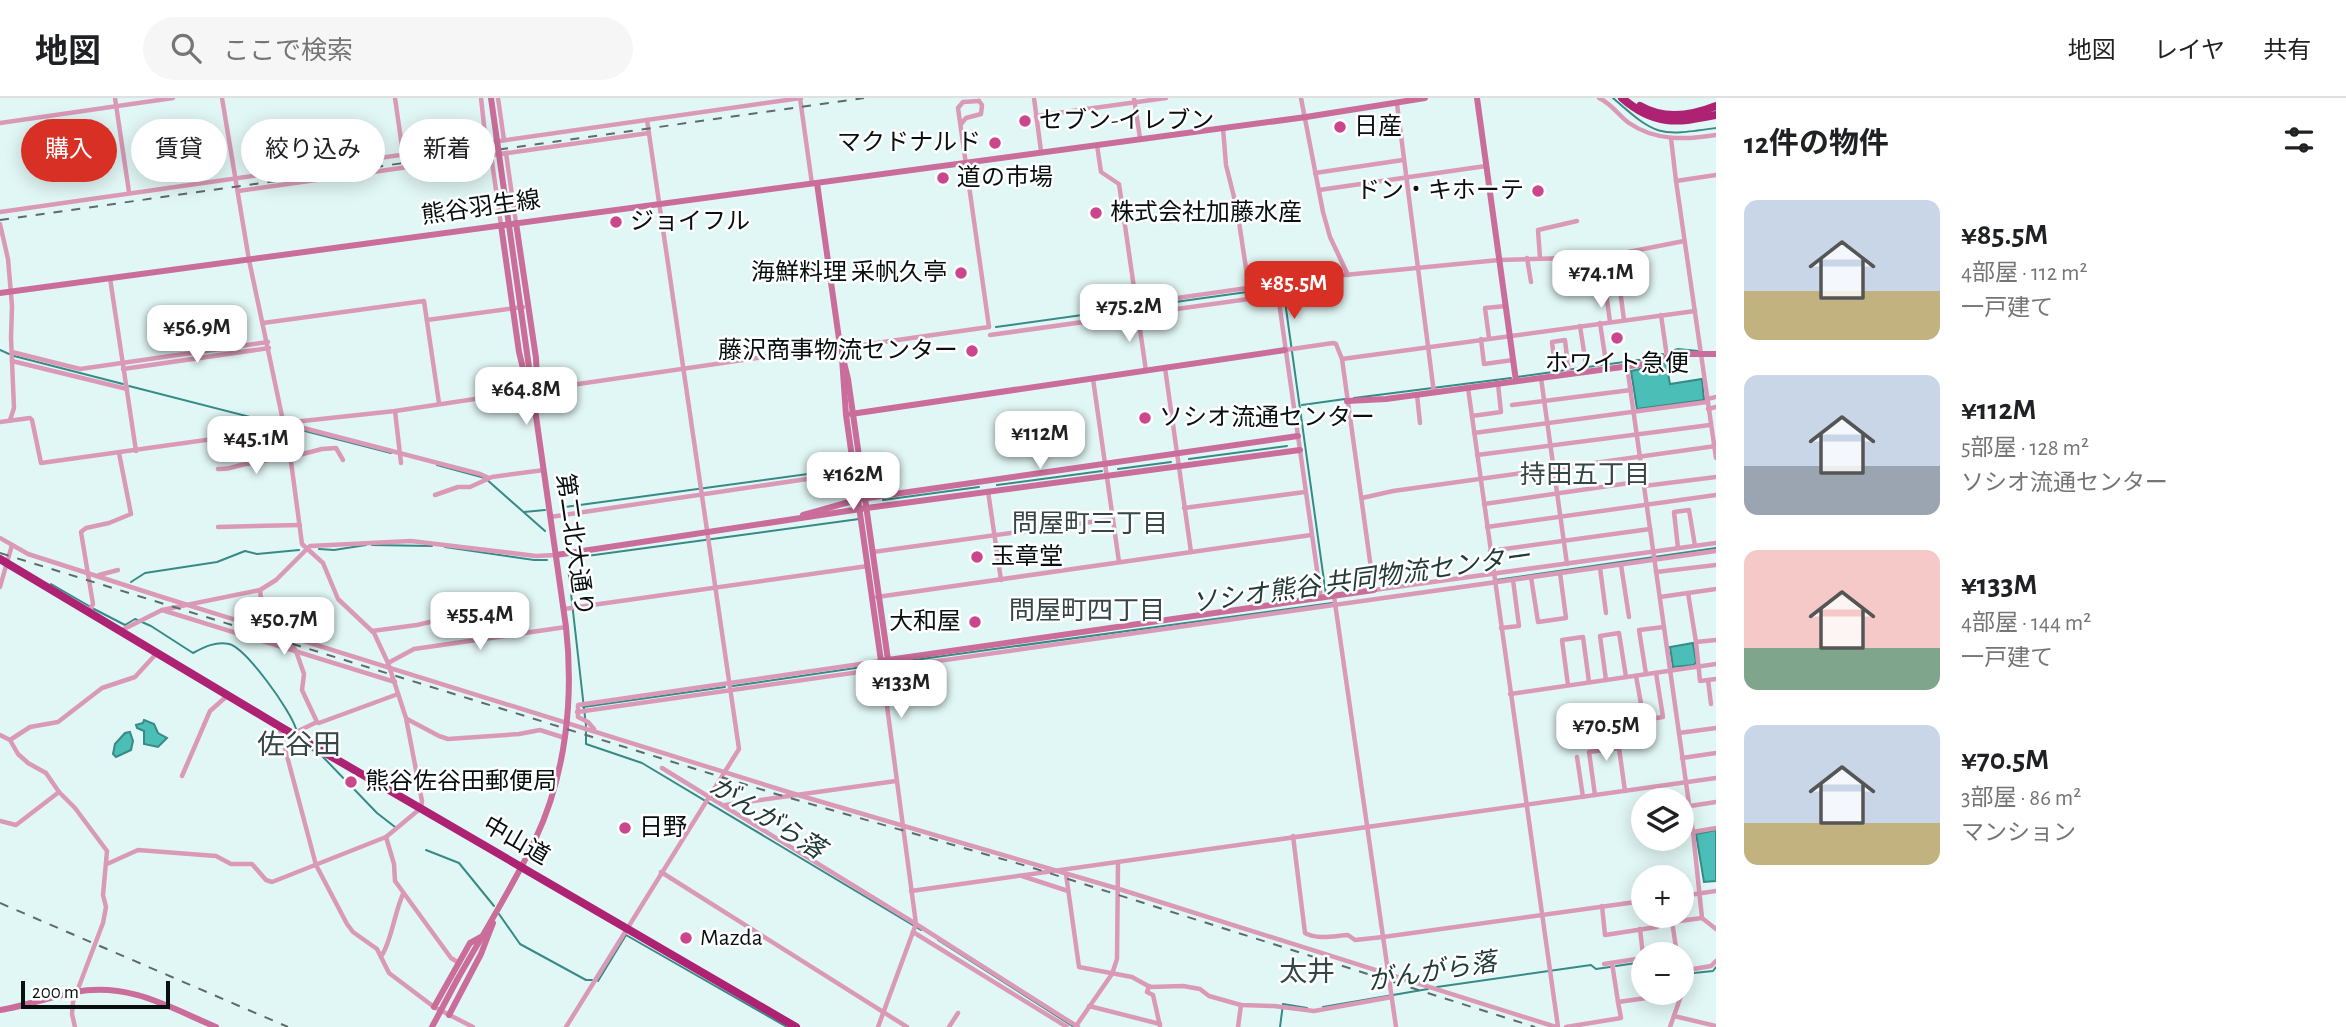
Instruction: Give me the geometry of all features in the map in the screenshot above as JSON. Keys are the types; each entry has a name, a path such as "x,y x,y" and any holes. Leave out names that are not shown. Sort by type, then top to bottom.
{"highway":[{"path":"1622,98 1638,111 1660,120 1716,115"},
{"path":"1629,98 1646,110 1658,114 1678,115 1716,106"},
{"name":"中山道","path":"3,561 90,609 156,654 796,1027"}],"street":[{"path":"115,98 129,192"},
{"path":"0,123 173,98"},
{"path":"107,864 138,850 216,856 231,864 252,864 266,880 272,882 386,837 421,808 422,802 406,718 389,665 372,631 338,599 323,563 302,544 285,426 249,260 222,98"},
{"path":"395,98 399,130"},
{"path":"481,98 483,119"},
{"name":"第二北大通り","path":"491,98 564,609 570,674 568,721 549,806 521,867 498,908"},
{"path":"498,98 504,140"},
{"path":"495,142 800,98 840,347 848,379 855,472 862,498"},
{"path":"1034,98 1041,151"},
{"path":"1036,116 1134,100 1166,98"},
{"path":"1301,98 1330,237 1348,275"},
{"name":"熊谷羽生線","path":"0,293 1306,117 1425,98"},
{"path":"1477,98 1517,382"},
{"path":"1599,98 1608,102 1639,130 1671,138 1716,135"},
{"path":"537,390 989,327 961,124 960,104 980,100 981,114 966,118 961,124"},
{"path":"1134,100 1140,138"},
{"path":"1397,104 1434,393"},
{"path":"566,1027 738,749 647,120"},
{"path":"1223,127 1226,165 1237,209 1249,288"},
{"path":"495,154 649,133"},
{"path":"1671,138 1716,458"},
{"path":"1097,144 1101,172 1119,184 1146,371"},
{"path":"435,495 445,490 466,488 488,479 543,466 536,358 506,153"},
{"path":"0,212 399,154"},
{"path":"1315,173 1403,160"},
{"path":"1319,190 1486,166"},
{"path":"239,191 399,168"},
{"path":"1676,181 1716,175"},
{"path":"495,182 521,363 537,430"},
{"path":"1540,258 1538,230 1577,221"},
{"path":"0,224 8,259 10,291 14,408 9,421"},
{"path":"1135,304 1348,275 1527,258 1603,257 1684,241"},
{"path":"1527,258 1531,282"},
{"path":"110,277 136,450"},
{"path":"1610,322 1606,292 1620,290 1625,320"},
{"path":"990,335 1278,295 1321,598"},
{"path":"263,323 424,300 439,402"},
{"path":"426,320 528,306"},
{"path":"1489,338 1485,308 1506,306"},
{"path":"1342,359 1695,311"},
{"path":"1661,315 1667,357"},
{"path":"1600,323 1607,369"},
{"path":"1580,326 1587,371"},
{"path":"1481,339 1484,363 1513,360"},
{"path":"1556,376 1552,342 1565,340 1569,374"},
{"path":"850,415 1336,344 1342,359 1374,590"},
{"path":"12,357 74,372 268,345"},
{"path":"1347,401 1434,393 1652,363 1680,354 1716,354"},
{"path":"12,357 74,372 126,389"},
{"path":"1627,366 1687,788"},
{"path":"1165,368 1175,454 1191,552"},
{"path":"1541,378 1567,564"},
{"path":"1093,379 1119,562"},
{"path":"1472,416 1502,412 1498,384"},
{"path":"0,538 28,554 87,573 798,794 1054,871 1065,872 1557,1027 1468,388"},
{"path":"1512,405 1631,390"},
{"path":"0,422 30,418 32,420 41,464 395,411 439,402 528,391"},
{"path":"1416,395 1420,423"},
{"path":"1474,433 1634,412 1716,397"},
{"path":"1708,409 1716,408"},
{"path":"395,411 401,457"},
{"path":"850,415 873,552 884,660 881,669 916,924 878,1027"},
{"path":"1477,455 1710,425"},
{"path":"285,426 401,457 480,474 488,479"},
{"path":"784,521 862,498 1298,436"},
{"path":"1362,498 1393,491 1715,446"},
{"path":"218,470 233,470 242,465 322,449 336,449 343,460"},
{"path":"119,631 162,610 260,590 276,580 306,548 411,541 536,556 556,555 707,535 988,491 1300,450"},
{"path":"90,609 81,532 86,527 109,523 131,514 119,453"},
{"path":"550,517 855,472"},
{"path":"1484,504 1716,477"},
{"path":"988,491 1001,580"},
{"path":"1184,508 1305,492"},
{"path":"1487,527 1716,495"},
{"path":"864,509 868,566 876,598"},
{"path":"1678,548 1674,512 1689,510 1695,546"},
{"path":"873,552 1113,519"},
{"path":"218,527 300,525"},
{"path":"1490,551 1650,529"},
{"path":"876,598 1311,535"},
{"path":"594,730 588,722 578,718 578,705 1321,598 1335,602 1374,590 1531,578 1621,565 1678,548 1716,543"},
{"path":"0,587 3,561 12,545"},
{"path":"577,712 1494,579 1567,564 1715,551 1716,565 1657,572"},
{"path":"1621,565 1629,617"},
{"path":"564,609 868,566"},
{"path":"1600,568 1606,613"},
{"path":"98,575 118,570"},
{"path":"1531,578 1538,622 1566,618 1560,573"},
{"path":"1501,628 1519,626 1513,580"},
{"path":"260,590 261,599 296,651 304,674 302,690 317,722"},
{"path":"1660,597 1716,590"},
{"path":"1688,593 1700,681 1716,679"},
{"path":"1335,602 1396,1027"},
{"path":"162,610 395,682"},
{"path":"372,631 430,622"},
{"path":"389,665 414,649 566,627"},
{"path":"1646,674 1639,630 1664,627"},
{"path":"1606,680 1601,636 1619,633 1626,677"},
{"path":"1568,685 1562,640 1583,638 1589,682"},
{"path":"1696,642 1716,640"},
{"path":"10,740 30,727 58,722 102,688 135,677 156,654"},
{"path":"1510,694 1716,664"},
{"path":"1636,676 1643,720 1662,717 1656,673"},
{"path":"1707,680 1711,704"},
{"path":"294,733 317,722 341,716 398,694"},
{"path":"183,776 210,711 228,696"},
{"path":"406,718 448,739 540,730 565,738"},
{"path":"279,726 316,865 347,924 353,932 377,948 389,973 434,1007 473,1027"},
{"path":"1679,733 1716,728"},
{"path":"0,735 10,740 23,758 46,773 107,851 103,895 106,907 103,923 73,1002 75,1027"},
{"path":"1595,795 1589,752 1619,748 1625,791"},
{"path":"1682,758 1716,753"},
{"path":"1577,757 1583,797"},
{"path":"662,768 916,924 1076,1027 1112,974 1117,959 1118,862"},
{"path":"1065,872 1293,836 1716,778"},
{"path":"724,805 897,781"},
{"path":"0,821 16,825 59,792"},
{"path":"1694,805 1716,802"},
{"path":"1694,832 1716,828"},
{"path":"1293,836 1305,933 1319,937 1348,935 1355,940 1383,937 1631,902"},
{"path":"386,837 394,864 395,881 451,958 459,963"},
{"path":"1694,842 1702,918 1716,929"},
{"path":"911,891 1054,871"},
{"path":"661,872 907,1027"},
{"path":"1065,872 1079,967 1132,977 1149,986 1200,989 1209,996 1241,1005 1314,1011 1392,996"},
{"path":"1021,875 1068,891"},
{"path":"1694,894 1716,891"},
{"path":"382,955 403,894"},
{"path":"1602,906 1605,934 1648,928"},
{"path":"432,1027 498,908"},
{"path":"449,1015 481,954 498,908"},
{"path":"1694,919 1702,918"},
{"path":"1640,929 1641,942"},
{"path":"913,932 1067,1027"},
{"path":"434,1007 472,940 481,937"},
{"path":"1604,964 1631,959"},
{"path":"1694,969 1711,966 1716,961"},
{"path":"1566,1027 1621,1018 1612,963"},
{"path":"1090,1006 1160,1026 1153,995 1147,992 1149,986"},
{"path":"0,1010 77,991 103,989 128,991 216,1027"},
{"path":"1618,1002 1631,1000"},
{"path":"1238,1027 1241,1005"},
{"path":"1670,1027 1678,1005"},
{"path":"949,1027 958,1013"},
{"path":"1674,1016 1716,1026"}],"water":[{"path":"1666,363 1670,384 1702,379 1704,400 1637,409 1631,371"},
{"path":"1693,643 1696,662 1694,665 1673,667 1670,647"},
{"path":"144,720 154,724 158,733 167,738 158,747 144,744 144,731 136,725"},
{"path":"130,732 133,741 131,750 116,757 113,754 115,744 125,733"},
{"path":"1716,830 1716,881 1704,882 1696,834"}],"waterway":[{"path":"1613,98 1640,120 1660,131 1682,132 1716,128"},
{"path":"996,327 1283,287 1326,595"},
{"path":"1669,352 1678,349 1698,351"},
{"name":"がんがら落","path":"0,350 9,354"},
{"path":"1559,371 1653,358 1663,354"},
{"name":"がんがら落","path":"14,356 123,384"},
{"path":"1517,377 1553,372"},
{"path":"1354,398 1511,378"},
{"name":"がんがら落","path":"129,386 391,453"},
{"path":"1302,405 1345,399"},
{"path":"1189,459 1287,446"},
{"path":"1118,469 1171,462"},
{"name":"がんがら落","path":"437,465 485,478 545,531"},
{"path":"565,507 852,468"},
{"path":"997,485 1102,471"},
{"path":"883,500 979,487"},
{"path":"524,512 545,510"},
{"path":"572,558 859,519"},
{"path":"319,549 334,550 366,545"},
{"path":"372,545 432,546"},
{"path":"445,547 547,560"},
{"name":"ソシオ熊谷 共同物流センター","path":"1496,580 1716,548"},
{"path":"131,582 145,573 217,562 245,551 257,554 299,550"},
{"name":"がんがら落","path":"568,567 586,726"},
{"path":"51,584 89,606"},
{"name":"ソシオ熊谷 共同物流センター","path":"885,664 1332,603"},
{"path":"94,609 125,625 135,619 151,626 193,653 219,643 237,648 267,681 296,729"},
{"path":"733,686 876,665"},
{"path":"583,707 725,687"},
{"name":"がんがら落","path":"586,732 586,744 642,763 921,930"},
{"path":"303,744 323,757 377,813 395,827"},
{"path":"426,850 459,863 494,906"},
{"path":"499,914 520,944 586,980 592,980"},
{"path":"598,981 626,935 787,1027"},
{"name":"がんがら落","path":"938,940 1074,1027"},
{"name":"がんがら落","path":"1616,966 1631,964"},
{"name":"がんがら落","path":"1437,987 1591,965 1596,969 1610,967"},
{"name":"がんがら落","path":"1694,973 1713,971 1716,967"},
{"name":"がんがら落","path":"1323,1007 1428,989"},
{"name":"がんがら落","path":"1280,1027 1283,1004 1307,1008"}],"railway":[{"path":"0,220 864,98"},
{"path":"0,553 776,794 1030,867 1535,1027"},
{"path":"0,903 288,1027"}],"place":[{"name":"セブン-イレブン","path":"1025,121"},
{"name":"日産","path":"1340,127"},
{"name":"マクドナルド","path":"995,143"},
{"name":"道の市場","path":"943,178"},
{"name":"ドン・キホーテ","path":"1538,191"},
{"name":"株式会社加藤水産","path":"1096,213"},
{"name":"ジョイフル","path":"616,222"},
{"name":"海鮮料理 采帆久亭","path":"961,273"},
{"name":"ホワイト急便","path":"1617,338"},
{"name":"藤沢商事物流センター","path":"972,351"},
{"name":"ソシオ流通センター","path":"1145,418"},
{"name":"玉章堂","path":"977,557"},
{"name":"大和屋","path":"975,622"},
{"name":"熊谷佐谷田郵便局","path":"351,782"},
{"name":"日野","path":"625,828"},
{"name":"Mazda","path":"686,938"}],"district":[{"name":"持田五丁目","path":"1585,475"},
{"name":"問屋町三丁目","path":"1090,524"},
{"name":"問屋町四丁目","path":"1087,611"},
{"name":"佐谷田","path":"299,746"},
{"name":"太井","path":"1307,973"}]}
